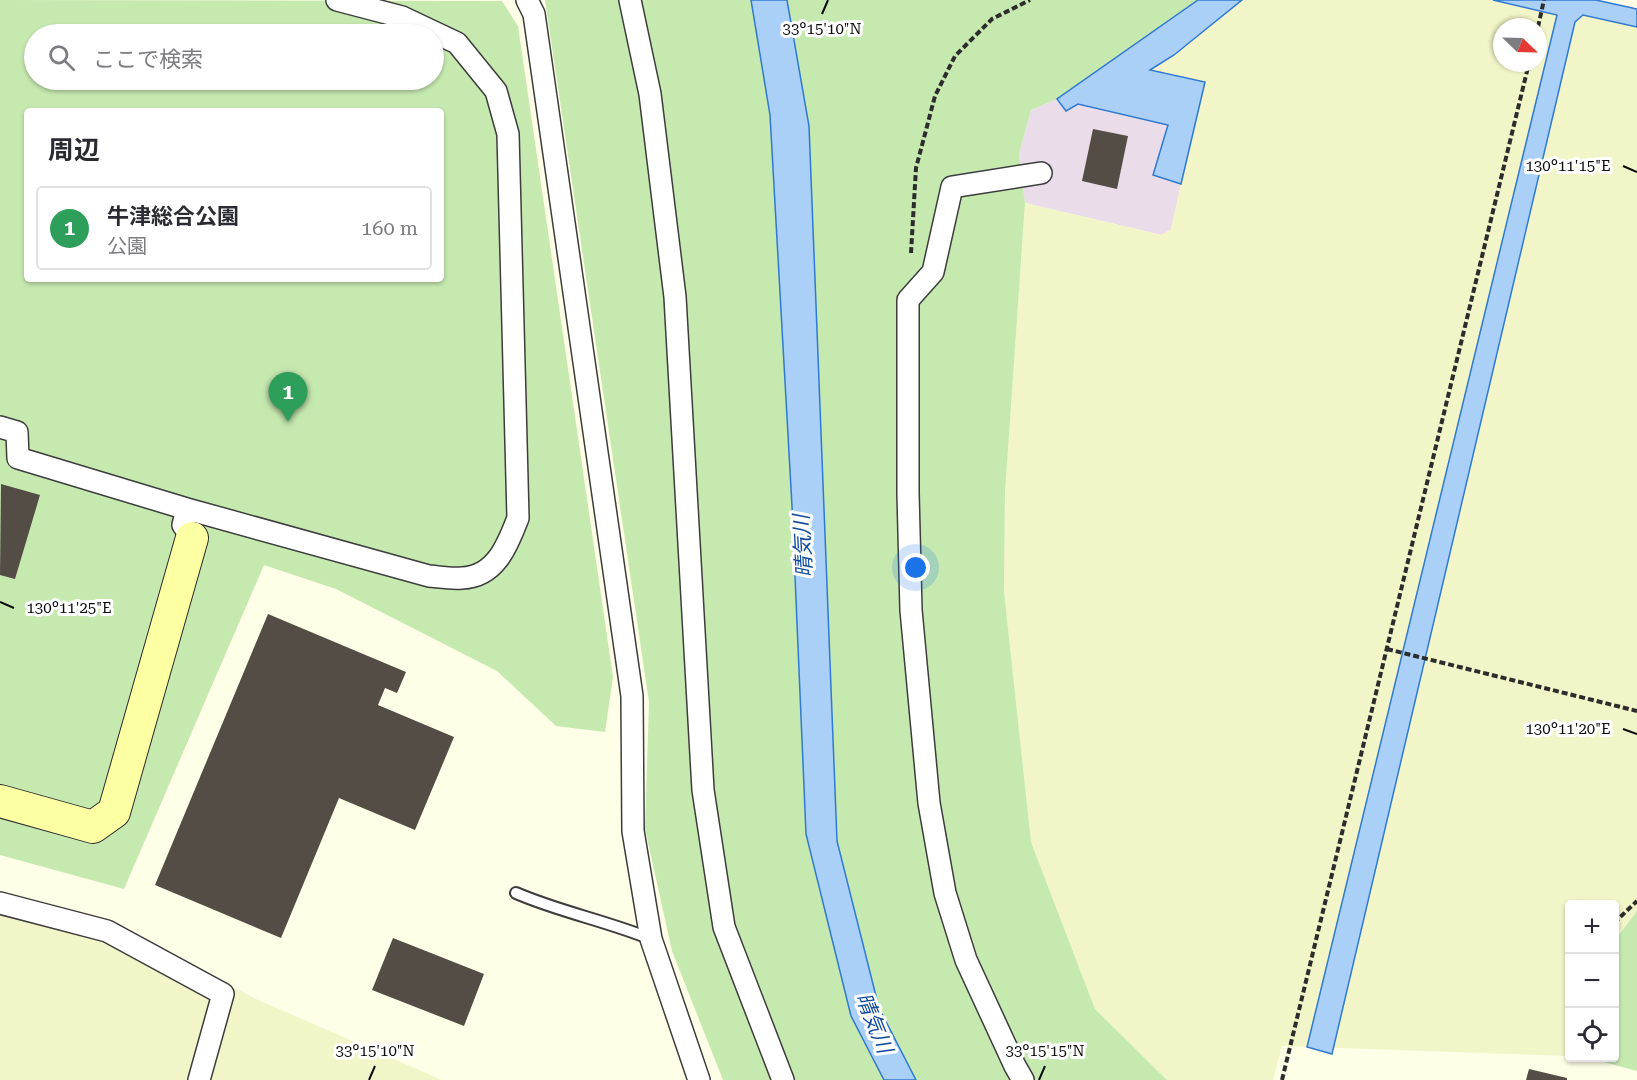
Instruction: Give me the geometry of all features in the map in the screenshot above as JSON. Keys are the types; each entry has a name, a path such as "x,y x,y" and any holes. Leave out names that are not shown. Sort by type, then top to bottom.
{"street":[{"path":"337,0 402,17 417,24"},
{"path":"526,0 534,14 632,696 633,831 651,939 699,1080"},
{"path":"630,0 650,94 675,297 703,790 724,927 783,1080"},
{"path":"0,427 17,432 18,458 189,524 429,576 464,579 488,570 507,548 518,518 508,134 496,91 457,43 444,37"},
{"path":"1023,1080 966,960 945,893 929,803 911,610 908,493 908,300 933,272 952,187 1041,173"},
{"path":"0,801 93,827 114,812 189,524"},
{"path":"0,903 106,931 223,994 199,1080"}],"lane":[{"path":"516,893 546,906 651,939"}],"path":[{"path":"911,256 916,168 934,96 955,56 992,19 1030,0"},
{"path":"1540,18 1544,0"},
{"path":"1282,1080 1527,72"},
{"path":"1387,649 1637,711"},
{"path":"1619,918 1637,901"}],"shaded area":[{"path":"1057,99 1066,111 1078,104 1168,125 1153,175 1181,184 1171,229 1162,235 1025,203 1019,154 1031,110"}],"green space":[{"path":"0,0 502,1 518,26 613,677 605,732 556,726 497,671 336,589 264,565 124,889 0,855"},
{"path":"545,0 751,0 770,115 792,506 806,834 851,1016 884,1080 723,1080 672,951 645,829 649,702"},
{"path":"787,0 1198,0 1057,99 1031,110 1019,154 1025,203 1005,493 1004,591 1031,842 1095,1009 1167,1080 916,1080 879,1008 837,841 809,126"},
{"path":"1224,0 1543,0 1637,22 1637,911 1619,935 1619,900 1565,900 1565,1056 1282,1046 1273,1080 1167,1080 1095,1009 1031,842 1004,591 1005,493 1025,203 1161,235 1171,229 1181,184 1195,94 1131,78"},
{"path":"0,894 108,922 256,999 442,1080 0,1080"},
{"path":"1637,911 1637,1071 1604,1062 1619,1062 1619,935"}],"water":[{"name":"晴気川","path":"751,0 787,0 809,126 837,841 879,1008 916,1080 884,1080 851,1016 806,834 792,506 770,115"},
{"path":"1198,0 1242,0 1174,55 1150,70 1205,82 1181,184 1153,175 1168,125 1078,104 1066,111 1057,99"},
{"path":"1493,0 1596,0 1637,9 1637,27 1583,15 1575,22 1332,1054 1307,1047 1543,72 1547,72 1547,56 1557,15"}],"building":[{"path":"1093,129 1128,136 1117,189 1082,181"},
{"path":"1,484 40,495 15,579 0,575"},
{"path":"268,614 406,672 397,693 385,688 378,705 454,737 415,830 339,798 281,938 155,885"},
{"path":"393,938 484,974 464,1026 372,990"},
{"path":"1529,1069 1567,1078 1567,1080 1526,1080"}],"place":[{"name":"牛津総合公園","path":"288,422"}]}
